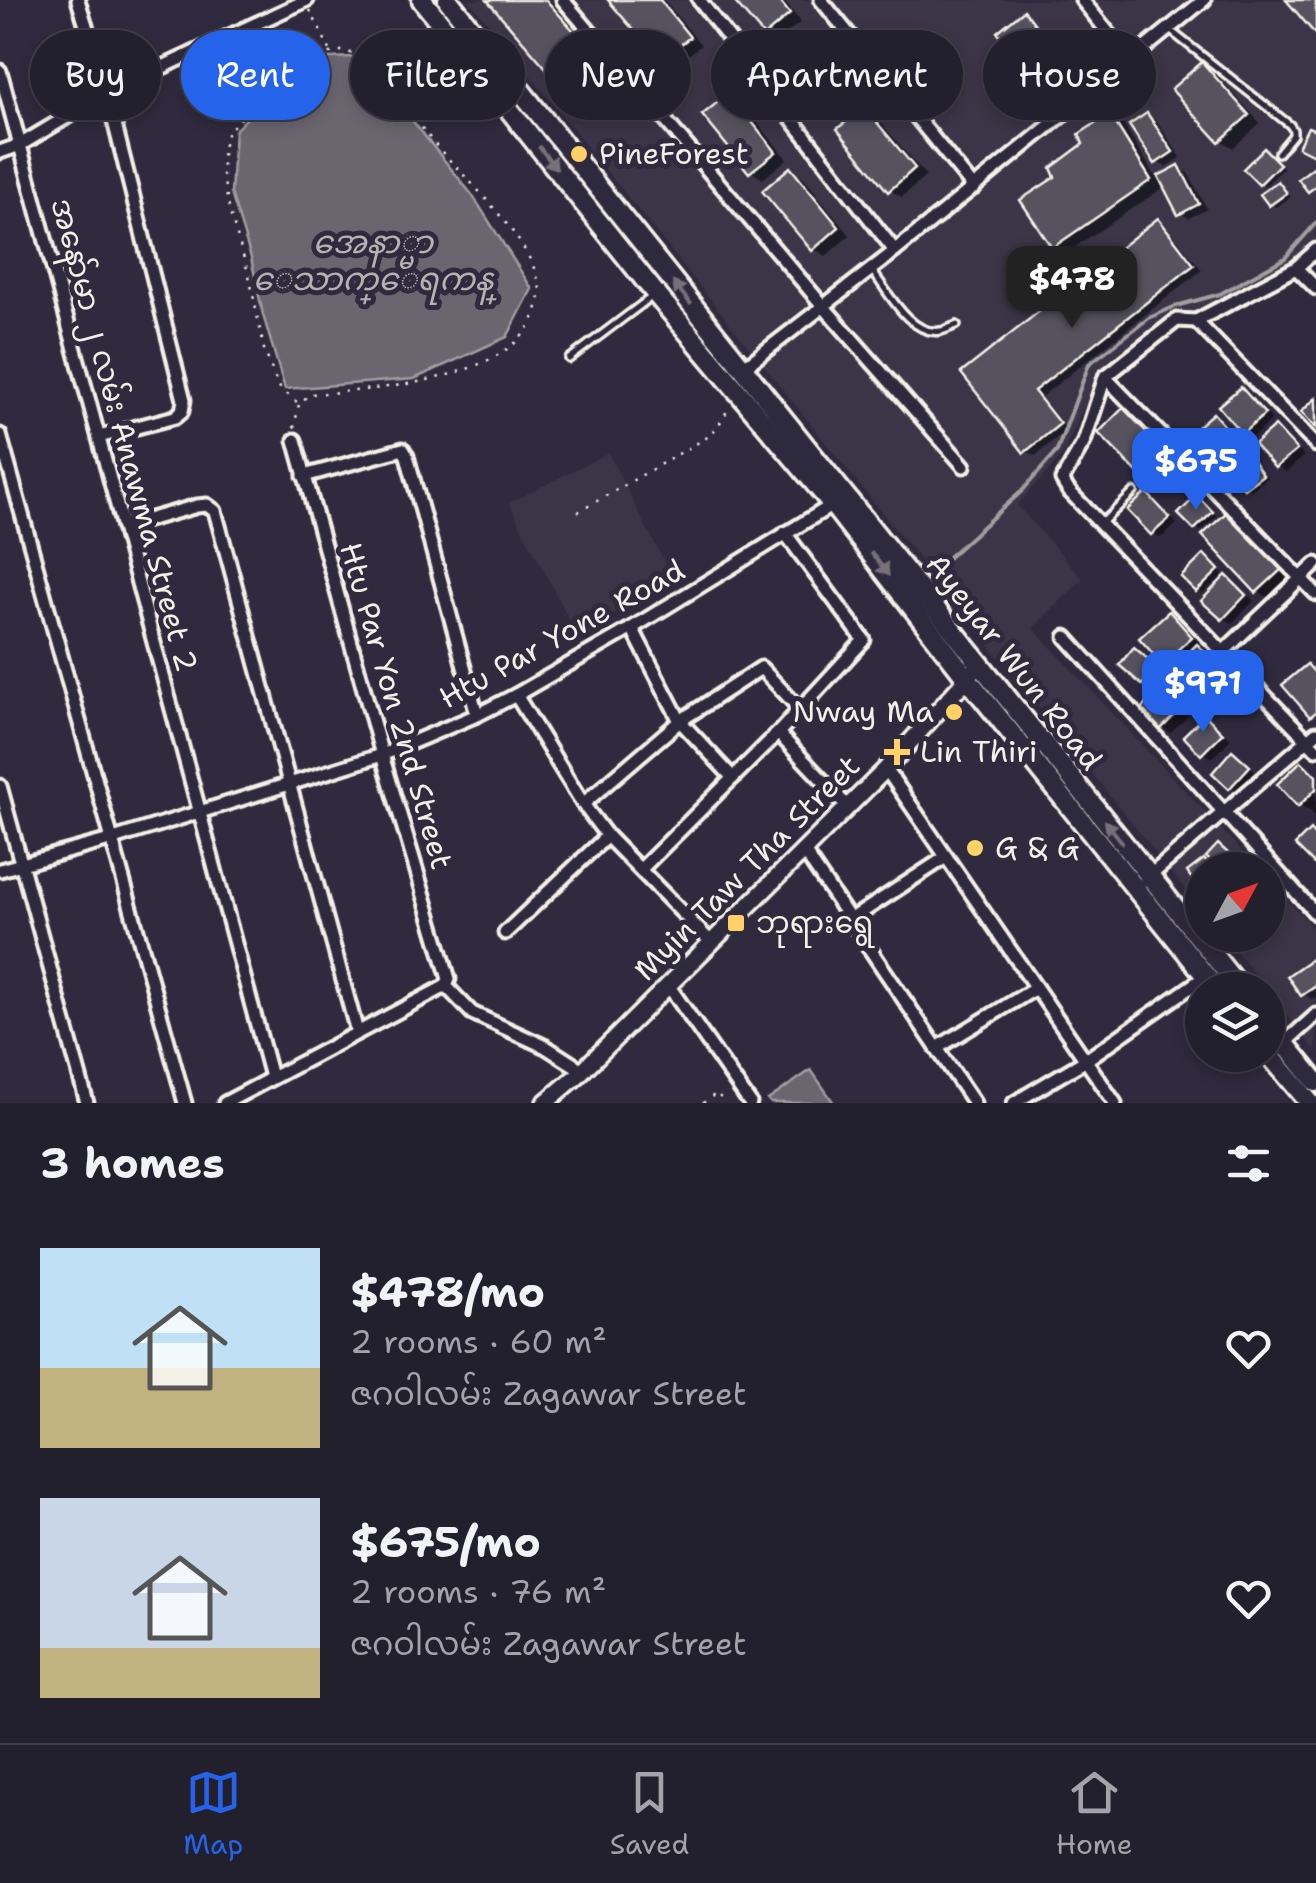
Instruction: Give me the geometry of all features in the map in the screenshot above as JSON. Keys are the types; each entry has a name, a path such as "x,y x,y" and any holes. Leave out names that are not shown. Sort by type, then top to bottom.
{"main road":[{"path":"422,0 656,294 737,380"},
{"path":"448,0 737,380"},
{"name":"Ayeyar Wun Road","path":"737,380 839,500 1143,882 1225,972"},
{"name":"Myin Taw Tha Street","path":"545,1103 886,769 973,671"},
{"name":"Ayeyar Wun Road","path":"1143,882 1204,972"},
{"path":"1285,1059 1316,1082"},
{"path":"1285,1067 1310,1103"}],"street":[{"path":"78,0 87,30"},
{"path":"161,68 306,0"},
{"path":"564,0 964,466"},
{"path":"700,0 896,251"},
{"path":"821,0 974,188"},
{"path":"1082,0 1106,30"},
{"path":"1156,40 1204,0"},
{"name":"အနော်မာ ၂ လမ်း Anawma Street 2","path":"0,71 271,1077"},
{"path":"0,152 63,120"},
{"path":"98,437 175,417 182,411 184,400 114,120"},
{"path":"737,380 1058,120"},
{"path":"1143,882 1313,740 1223,652 1062,480 1084,442 1105,377 1177,320 1196,321 1296,268 1316,250"},
{"path":"1296,268 1316,288"},
{"path":"1196,321 1316,445"},
{"path":"1105,377 1316,594"},
{"path":"0,435 184,1103"},
{"name":"Htu Par Yon 2nd Street","path":"294,440 449,978 446,986"},
{"path":"304,476 403,450 476,714"},
{"name":"Htu Par Yone Road","path":"0,870 382,755 476,714 632,628 839,500"},
{"path":"123,526 197,506 208,505 215,511 357,1032"},
{"path":"641,869 778,734 864,640 785,533"},
{"path":"1223,652 1316,564"},
{"path":"632,628 680,721 734,778"},
{"path":"1066,638 1316,914"},
{"path":"583,804 680,721 761,668 800,710"},
{"path":"516,695 607,836 711,942"},
{"path":"778,734 847,806"},
{"path":"886,769 1115,1103"},
{"path":"0,786 87,1103"},
{"path":"505,933 607,836"},
{"path":"803,850 974,1103"},
{"path":"850,920 946,857"},
{"path":"225,1103 446,986 472,1013 546,1047 582,1070"},
{"path":"668,986 750,1103"},
{"path":"937,1048 1036,988"},
{"path":"1014,1103 1185,999"},
{"path":"1285,1042 1316,1016"}],"lane":[{"path":"1169,29 1290,125 1293,135 1278,153"},
{"path":"871,270 907,318 922,329 937,332 957,325"},
{"path":"570,359 656,294"},
{"path":"1101,524 1134,492"}],"path":[{"path":"306,0 332,53"},
{"path":"294,440 299,404 310,394 414,384 451,375 490,359 531,325 540,292 531,261 511,229 406,107 347,50 302,58 228,132 222,151 230,214 249,274 264,349 278,386 299,404"},
{"path":"578,512 706,438 716,428 737,380"},
{"path":"703,1103 718,1093 724,1103"}],"shaded area":[{"path":"469,0 1316,0 1316,239 1287,266 1205,310 1176,314 1099,372 1062,456 1017,505 1083,579 1033,628 1242,852 1185,852 1185,889 566,120 691,120 691,30 545,30 545,94 525,70 525,30 493,30"},
{"path":"608,453 675,583 576,633 509,503"},
{"path":"1285,897 1316,931 1316,1051 1285,1012 1285,972 1253,972 1237,952 1285,952"}],"water":[{"name":"အေနာ္မာ ေသာက္ေရကန္","path":"350,57 350,120 411,120 473,196 532,289 507,337 414,379 285,389 231,193 235,130 245,120 330,120 330,58"},
{"path":"811,1070 834,1103 768,1100"}],"building":[{"path":"487,0 546,0 573,30 545,30 545,67 525,44 525,30 513,30"},
{"path":"608,0 660,0 684,30 634,30"},
{"path":"733,0 779,0 790,14 771,30 759,30"},
{"path":"1286,0 1316,0 1316,35"},
{"path":"1024,10 1039,30 999,30"},
{"path":"1202,62 1249,115 1219,142 1171,89"},
{"path":"711,108 711,120 751,120 776,152 749,173 702,115"},
{"path":"848,120 875,120 915,168 888,192 837,129"},
{"path":"1101,120 1114,120 1151,180 1052,248 1020,200 1055,177 1051,168 1083,144 1079,134"},
{"path":"1136,120 1152,120 1173,152 1155,164 1129,125"},
{"path":"1308,127 1316,130 1316,156 1298,147"},
{"path":"1264,148 1280,164 1259,185 1243,169"},
{"path":"1179,165 1199,204 1178,215 1158,176"},
{"path":"1316,165 1316,186 1308,192 1298,179"},
{"path":"790,167 839,227 812,251 762,191"},
{"path":"1278,181 1287,193 1269,206 1260,194"},
{"path":"1158,218 1194,265 1034,391 1060,424 1024,453 961,373"},
{"path":"1241,387 1265,414 1242,434 1218,406"},
{"path":"1316,398 1316,428 1301,412"},
{"path":"1123,408 1162,448 1138,473 1098,433"},
{"path":"1213,413 1236,439 1221,452 1198,426"},
{"path":"1275,426 1297,450 1275,468 1254,444"},
{"path":"1250,456 1263,475 1244,489 1231,470"},
{"path":"1146,492 1170,518 1151,535 1127,510"},
{"path":"1197,495 1213,512 1194,530 1178,514"},
{"path":"1228,511 1282,569 1256,593 1202,535"},
{"path":"1204,554 1219,570 1196,592 1181,577"},
{"path":"1226,575 1246,595 1222,620 1201,601"},
{"path":"1169,611 1192,637 1162,664 1139,638"},
{"path":"1197,644 1222,671 1195,697 1170,670"},
{"path":"1134,647 1157,667 1142,685 1119,665"},
{"path":"1307,664 1316,674 1316,712 1310,717 1282,685"},
{"path":"1165,684 1186,704 1160,730 1140,710"},
{"path":"1205,715 1223,733 1201,755 1183,736"},
{"path":"1232,750 1250,766 1229,789 1212,773"},
{"path":"1301,761 1316,776 1316,789 1298,807 1277,784"},
{"path":"1310,830 1316,837 1314,864 1295,845"},
{"path":"1218,844 1227,852 1211,852"},
{"path":"1316,956 1316,986 1301,996 1287,976"}],"waterway":[{"path":"931,573 1023,490 1057,451 1089,364 1149,318 1220,294 1285,258 1316,223"}],"place":[{"name":"PineForest","path":"579,154"},
{"name":"Nway Ma","path":"954,712"},
{"name":"Lin Thiri","path":"897,752"},
{"name":"G & G","path":"975,848"},
{"name":"ဘုရားရွေ","path":"736,923"}]}
